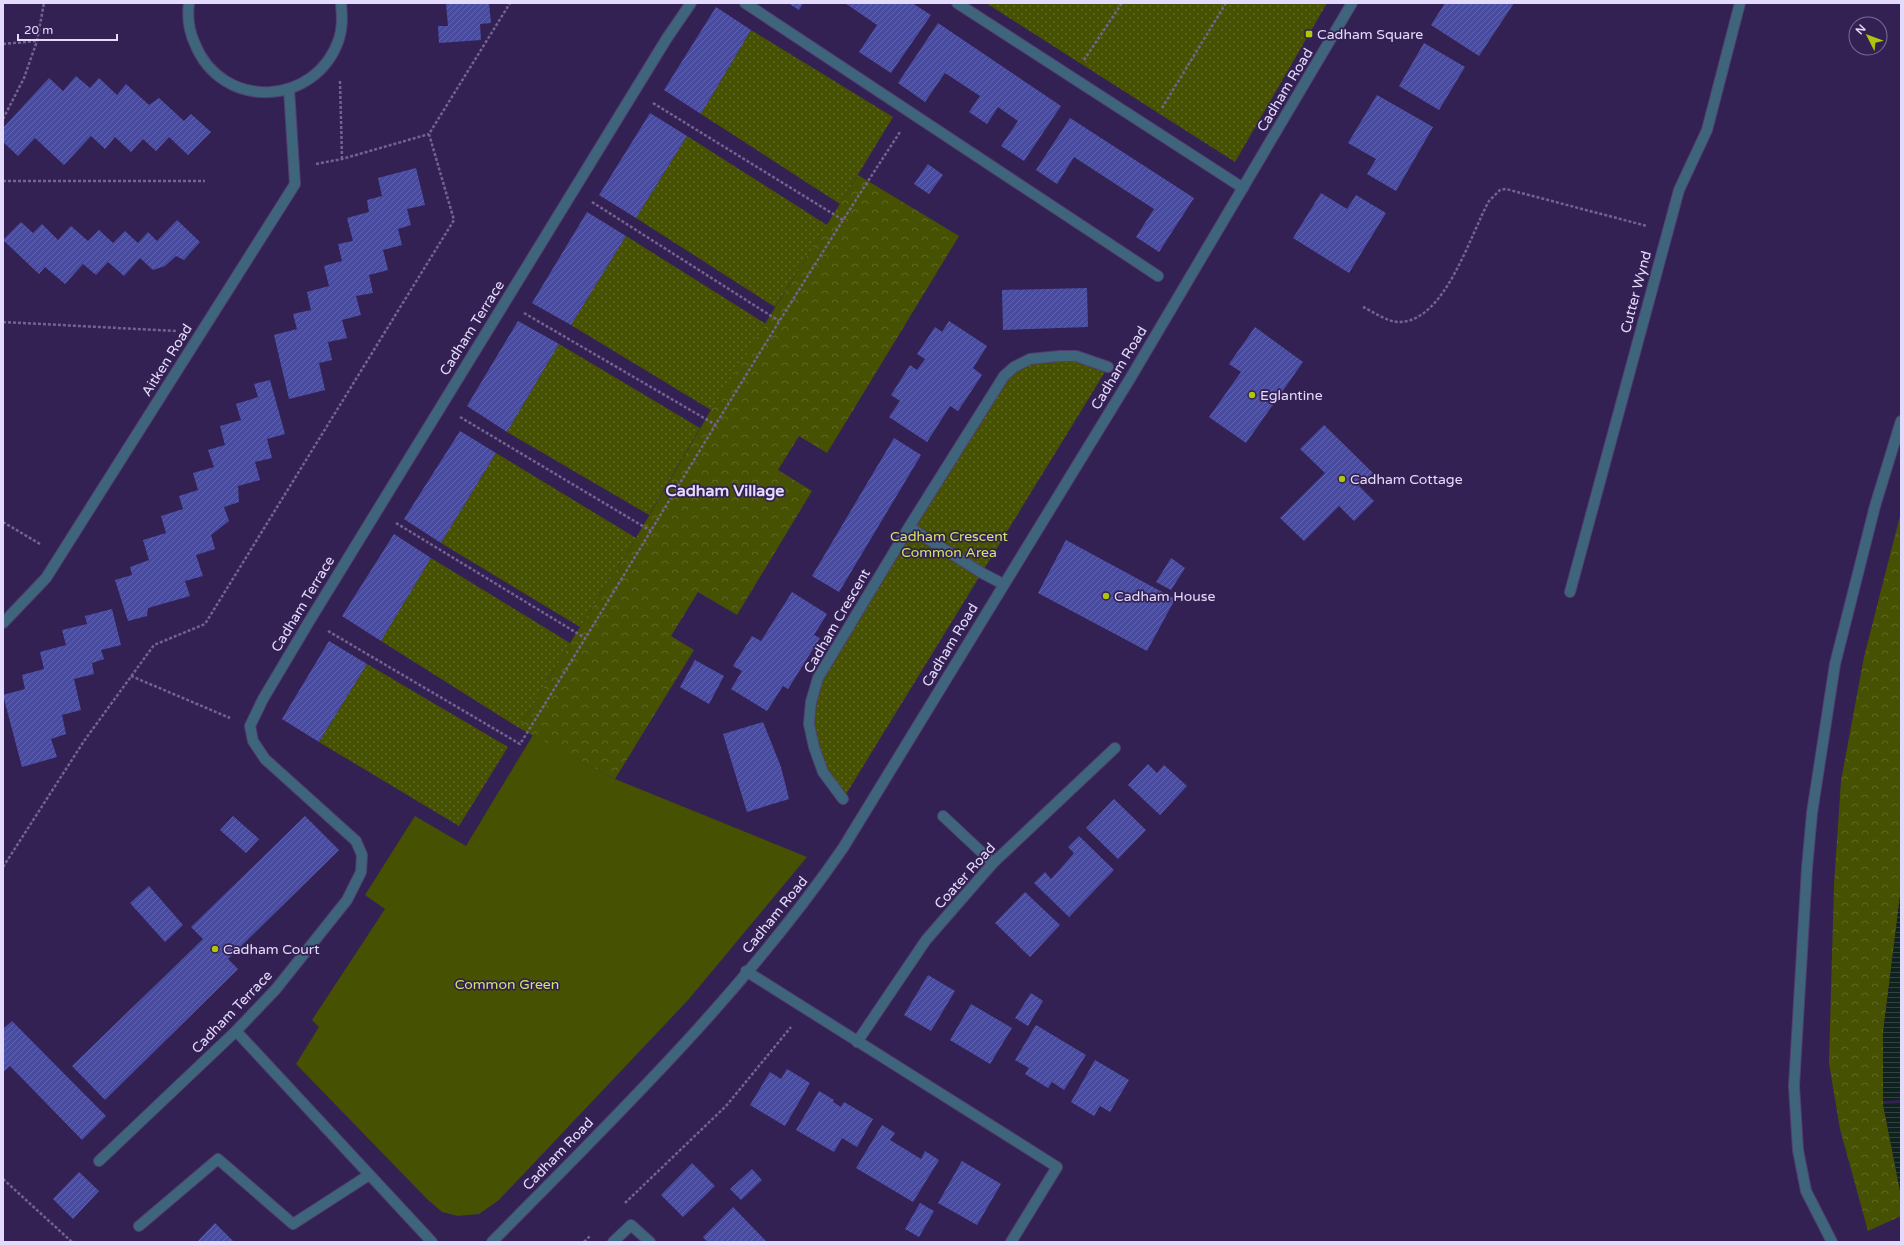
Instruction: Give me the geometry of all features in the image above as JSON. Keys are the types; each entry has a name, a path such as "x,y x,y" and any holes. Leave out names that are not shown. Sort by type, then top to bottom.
{"street":[{"path":"189,3 190,33 199,56 214,73 232,85 248,91 268,93 289,89 301,84 320,70 332,55 339,38 342,21 341,3"},
{"name":"Cadham Terrace","path":"99,1160 236,1031 276,989 347,900 361,872 362,855 356,841 265,759 253,741 250,726 263,699 310,620 634,91 691,3"},
{"path":"745,3 1158,276"},
{"path":"957,3 1149,129 1243,188"},
{"name":"Cadham Road","path":"492,1242 652,1078 746,971 816,886 843,848 1003,584 1131,377 1352,3"},
{"name":"Cutter Wynd","path":"1570,592 1667,231 1679,190 1707,130 1740,3"},
{"name":"Aitken Road","path":"3,623 46,578 295,184 289,89"},
{"name":"Cadham Crescent","path":"844,799 823,772 814,747 809,724 810,702 818,678 909,527 1004,376 1014,367 1030,359 1076,356 1108,368"},
{"path":"1832,1242 1806,1191 1798,1150 1794,1086 1807,868 1812,812 1835,664 1875,506 1901,421"},
{"path":"909,527 982,573 1003,584"},
{"name":"Coater Road","path":"857,1042 926,940 994,864 1115,748"},
{"path":"943,816 994,864"},
{"path":"746,971 1057,1167 1012,1242"},
{"path":"236,1031 432,1242"},
{"path":"139,1226 218,1158 293,1224 369,1175"},
{"path":"613,1242 631,1225 650,1242"}],"path":[{"path":"3,118 24,78 37,41 44,3"},
{"path":"294,168 342,158 428,134 510,3"},
{"path":"1071,78 1122,3"},
{"path":"1149,129 1226,3"},
{"path":"3,44 37,41"},
{"path":"340,76 342,158"},
{"path":"634,91 842,220"},
{"path":"310,620 520,744 779,321 842,220 913,113"},
{"path":"3,867 84,741 154,645 205,624 454,220 428,134"},
{"path":"3,181 205,181"},
{"path":"1363,307 1387,319 1398,322 1415,319 1433,306 1448,286 1489,201 1500,190 1506,189 1667,231"},
{"path":"573,190 779,321"},
{"path":"504,302 716,425"},
{"path":"3,322 201,332"},
{"path":"441,406 651,530"},
{"path":"376,512 586,638"},
{"path":"3,522 60,555"},
{"path":"131,676 250,726"},
{"path":"621,1206 726,1106 806,1009"},
{"path":"3,1179 72,1242"},
{"path":"584,1242 595,1232"}],"green space":[{"path":"986,3 1327,3 1235,162"},
{"path":"751,30 893,117 840,204 701,114"},
{"path":"687,136 827,225 775,307 636,218"},
{"path":"858,175 959,236 827,453 799,436 778,470 812,491 737,615 698,592 671,636 694,650 615,779 519,728 636,538 711,410"},
{"path":"626,236 766,324 711,410 571,325"},
{"path":"559,344 700,428 649,515 507,432"},
{"name":"Cadham Crescent Common Area","path":"1060,356 1108,367 843,799 814,747 811,702 818,678 1014,367"},
{"path":"496,453 636,538 580,627 441,543"},
{"path":"1901,512 1901,888 1883,1033 1883,1104 1901,1196 1901,1216 1868,1231 1840,1129 1829,1063 1834,885 1841,781 1864,657"},
{"path":"431,558 570,643 519,728 381,641"},
{"path":"367,664 508,747 459,826 319,742"},
{"name":"Common Green","path":"533,735 615,779 807,857 689,999 499,1200 479,1214 458,1216 442,1212 427,1199 296,1064 319,1027 312,1020 385,909 365,895 415,816 466,846"}],"shaded area":[{"path":"1901,888 1901,1100 1883,1101 1883,1033"},
{"path":"1901,1103 1901,1196 1883,1104"}],"building":[{"path":"446,3 489,3 491,23 480,24 481,40 439,43 438,26 448,26"},
{"path":"788,3 803,3 799,10"},
{"path":"845,3 912,3 931,15 891,73 859,52 877,25"},
{"path":"1445,3 1514,3 1479,56 1431,25"},
{"path":"716,7 751,30 701,114 664,90"},
{"path":"938,23 1061,106 1024,161 1001,146 1018,121 998,107 987,124 969,112 980,96 945,73 925,102 898,83"},
{"path":"1424,43 1465,67 1439,110 1399,86"},
{"path":"76,76 90,88 99,78 117,95 126,84 149,105 159,98 184,121 191,114 211,132 188,155 169,137 156,151 143,139 131,152 115,137 105,149 91,136 64,165 35,138 18,156 3,142 3,128 49,78 63,91"},
{"path":"1377,95 1433,127 1396,191 1367,174 1376,159 1348,143"},
{"path":"650,113 687,136 636,218 599,195"},
{"path":"1070,118 1194,198 1159,252 1136,237 1154,209 1074,157 1057,184 1036,170"},
{"path":"928,164 943,175 929,194 914,184"},
{"path":"416,168 425,205 407,209 411,225 398,229 402,245 383,250 388,270 369,275 373,293 356,296 361,315 342,320 347,338 328,342 332,360 319,363 325,390 289,399 274,335 297,329 293,314 311,310 307,292 329,286 324,266 342,261 338,244 353,241 347,218 369,212 367,200 382,196 378,178"},
{"path":"1321,193 1347,209 1356,195 1386,213 1349,273 1293,238"},
{"path":"587,212 626,236 571,325 532,303"},
{"path":"177,220 200,242 184,260 176,256 165,266 153,270 140,258 124,276 108,262 96,275 83,264 65,284 45,267 39,274 3,240 21,222 33,233 42,224 58,240 71,226 88,241 99,230 113,243 125,231 138,243 148,232 157,241"},
{"path":"1087,288 1088,327 1003,330 1002,290"},
{"path":"518,321 559,344 507,432 467,406"},
{"path":"949,321 987,346 973,368 982,375 958,411 950,406 927,442 889,417 900,401 891,395 910,365 917,370 925,359 917,354 935,327 942,332"},
{"name":"Eglantine","path":"1255,327 1303,362 1246,443 1209,417 1241,372 1229,364"},
{"path":"270,380 285,434 267,439 272,458 255,462 260,480 238,486 239,502 224,507 229,521 211,535 215,549 196,555 203,576 185,581 190,596 148,608 147,616 128,621 115,580 132,575 130,567 149,560 143,540 166,533 161,516 183,509 179,496 198,490 193,473 214,467 208,450 225,445 220,426 241,420 236,404 258,397 254,384"},
{"name":"Cadham Cottage","path":"1324,425 1373,473 1359,486 1374,501 1354,521 1339,506 1304,541 1280,518 1325,473 1300,449"},
{"path":"460,431 496,453 441,543 404,519"},
{"path":"894,438 921,455 839,592 812,576"},
{"path":"394,534 431,558 381,641 342,616"},
{"name":"Cadham House","path":"1066,540 1175,599 1147,651 1038,593"},
{"path":"1171,558 1185,568 1171,590 1156,582"},
{"path":"792,592 827,614 814,635 820,638 788,689 783,686 767,711 731,689 742,671 733,666 752,636 761,641"},
{"path":"112,609 121,645 101,650 104,659 92,663 94,674 74,679 81,710 62,715 66,734 51,739 57,757 22,767 3,695 25,689 22,675 44,669 40,652 66,645 62,630 87,624 85,616"},
{"path":"329,641 367,664 319,742 282,719"},
{"path":"695,660 724,676 709,704 680,687"},
{"path":"763,722 781,767 789,799 747,812 723,734"},
{"path":"1148,764 1157,773 1164,765 1187,786 1160,815 1128,785"},
{"path":"1114,799 1146,830 1118,859 1086,828"},
{"path":"233,816 259,839 246,853 220,830"},
{"name":"Cadham Court","path":"305,816 339,850 228,959 238,969 105,1100 72,1066 203,939 191,927"},
{"path":"1079,836 1114,870 1069,917 1034,883 1045,872 1051,879 1074,853 1068,847"},
{"path":"149,886 183,925 165,942 130,903"},
{"path":"1025,892 1060,925 1030,957 995,923"},
{"path":"928,975 955,991 931,1031 904,1015"},
{"path":"1031,993 1043,1001 1028,1026 1015,1018"},
{"path":"971,1004 1012,1028 990,1064 950,1040"},
{"path":"12,1021 106,1116 82,1140 10,1066 3,1072 3,1029"},
{"path":"1036,1025 1086,1055 1064,1090 1052,1082 1048,1088 1025,1074 1029,1068 1015,1060"},
{"path":"1095,1060 1129,1080 1110,1112 1100,1106 1094,1116 1071,1102"},
{"path":"787,1069 810,1083 785,1126 750,1105 770,1072 781,1079"},
{"path":"819,1091 834,1100 833,1102 841,1107 844,1102 873,1119 857,1147 842,1138 834,1152 796,1130"},
{"path":"882,1125 895,1133 890,1140 921,1159 925,1151 939,1160 913,1202 856,1168"},
{"path":"962,1161 1001,1184 977,1225 938,1203"},
{"path":"692,1163 715,1186 683,1217 661,1195"},
{"path":"752,1169 762,1180 741,1200 730,1189"},
{"path":"79,1172 99,1191 73,1219 53,1199"},
{"path":"920,1203 934,1211 919,1237 905,1229"},
{"path":"733,1207 766,1241 765,1242 707,1242 703,1237"},
{"path":"215,1223 234,1242 197,1242"}],"place":[{"name":"Cadham Square","path":"1309,34"},
{"name":"Eglantine","path":"1252,395"},
{"name":"Cadham Cottage","path":"1342,479"},
{"name":"Cadham House","path":"1106,596"},
{"name":"Cadham Court","path":"215,949"}],"district":[{"name":"Cadham Village","path":"725,491"}]}
